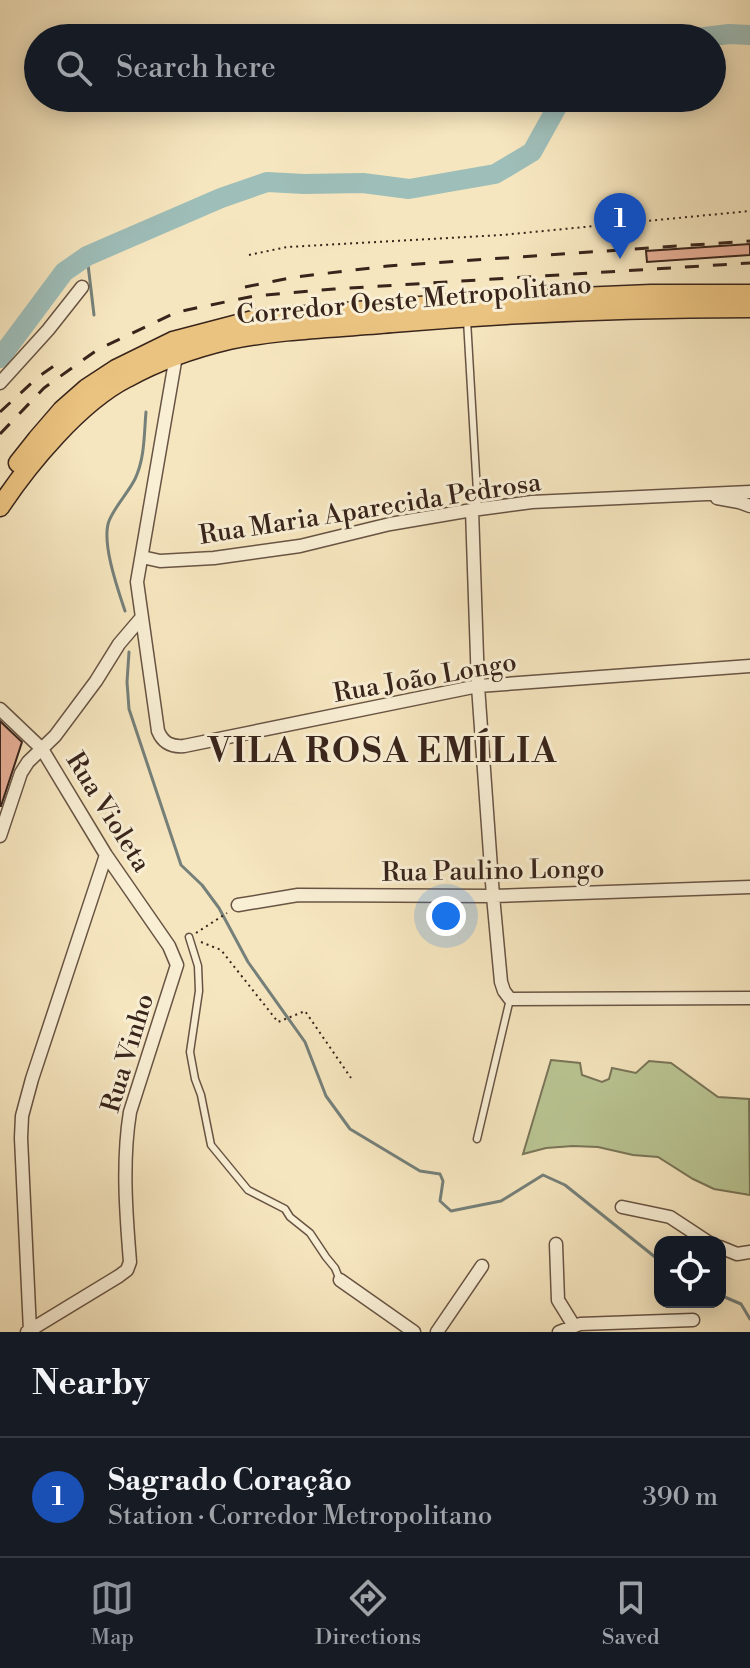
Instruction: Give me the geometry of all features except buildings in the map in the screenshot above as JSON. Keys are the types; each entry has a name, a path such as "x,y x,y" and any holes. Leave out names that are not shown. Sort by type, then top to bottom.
{"main road":[{"path":"0,487 62,410 87,388 116,369 173,341 257,319 482,301 651,294 750,294"},
{"name":"Corredor Oeste Metropolitano","path":"0,507 25,472 79,413 125,378 176,356 229,340 467,317 652,308 750,308"},
{"path":"176,356 183,346 248,325 257,319"}],"street":[{"path":"0,383 82,287"},
{"path":"0,836 21,773 28,762 64,725 119,644 142,617 137,582 176,356"},
{"name":"Rua Maria Aparecida Pedrosa","path":"142,557 160,561 214,558 300,546 390,524 532,502 750,492"},
{"name":"Rua Maria Aparecida Pedrosa","path":"702,495 750,506"},
{"path":"475,509 478,686 493,896 504,991 510,999 750,998"},
{"name":"Rua João Longo","path":"142,617 158,731 171,746 184,746 478,686 750,666"},
{"name":"Rua Violeta","path":"0,709 42,749 106,855 169,946"},
{"path":"28,1331 22,1116 106,855"},
{"name":"Rua Paulino Longo","path":"238,905 298,895 493,896 750,887"},
{"name":"Rua Vinho","path":"28,1331 111,1282 127,1270 130,1262 126,1137 130,1112 175,975 177,965 169,946"},
{"path":"622,1207 670,1217 699,1236"},
{"path":"556,1244 558,1300 580,1327"},
{"path":"726,1249 737,1254 750,1252"},
{"path":"437,1332 482,1266"},
{"path":"340,1280 414,1332"},
{"path":"559,1332 580,1327 693,1320"}],"lane":[{"path":"467,317 475,509"},
{"path":"189,937 198,966 199,991 190,1052 211,1145 248,1190 285,1209 310,1233 340,1280"},
{"path":"477,1139 510,999"}],"path":[{"path":"249,255 287,247 502,235 750,211"},
{"path":"211,924 238,905"},
{"path":"189,937 221,950 278,1022 305,1011 351,1078"}],"green space":[{"path":"551,1060 580,1063 582,1075 602,1082 609,1079 612,1068 636,1073 649,1061 671,1063 718,1097 749,1099 750,1195 714,1189 658,1157 573,1146 523,1154"}],"waterway":[{"path":"726,34 750,35"},
{"path":"0,358 64,272 87,256 221,198 267,182 363,183 409,189 495,174 532,152 554,112"},
{"path":"87,256 94,315"},
{"path":"125,611 111,566 107,530 141,463 146,412"},
{"path":"129,652 129,709 181,865 202,885 219,908 248,962 305,1042 326,1096 350,1129 420,1171 440,1174 443,1181 440,1201 451,1211 501,1201 543,1175 565,1185 654,1256"},
{"path":"726,1298 741,1304 750,1319"}],"railway":[{"path":"245,287 295,277 388,266 750,241"},
{"path":"0,434 44,388 97,350 177,312 254,296 334,289 750,263"},
{"path":"0,412 38,377 64,359"}],"place":[{"name":"Sagrado Coração","path":"620,259"}],"district":[{"name":"VILA ROSA EMÍLIA","path":"383,752"}]}
